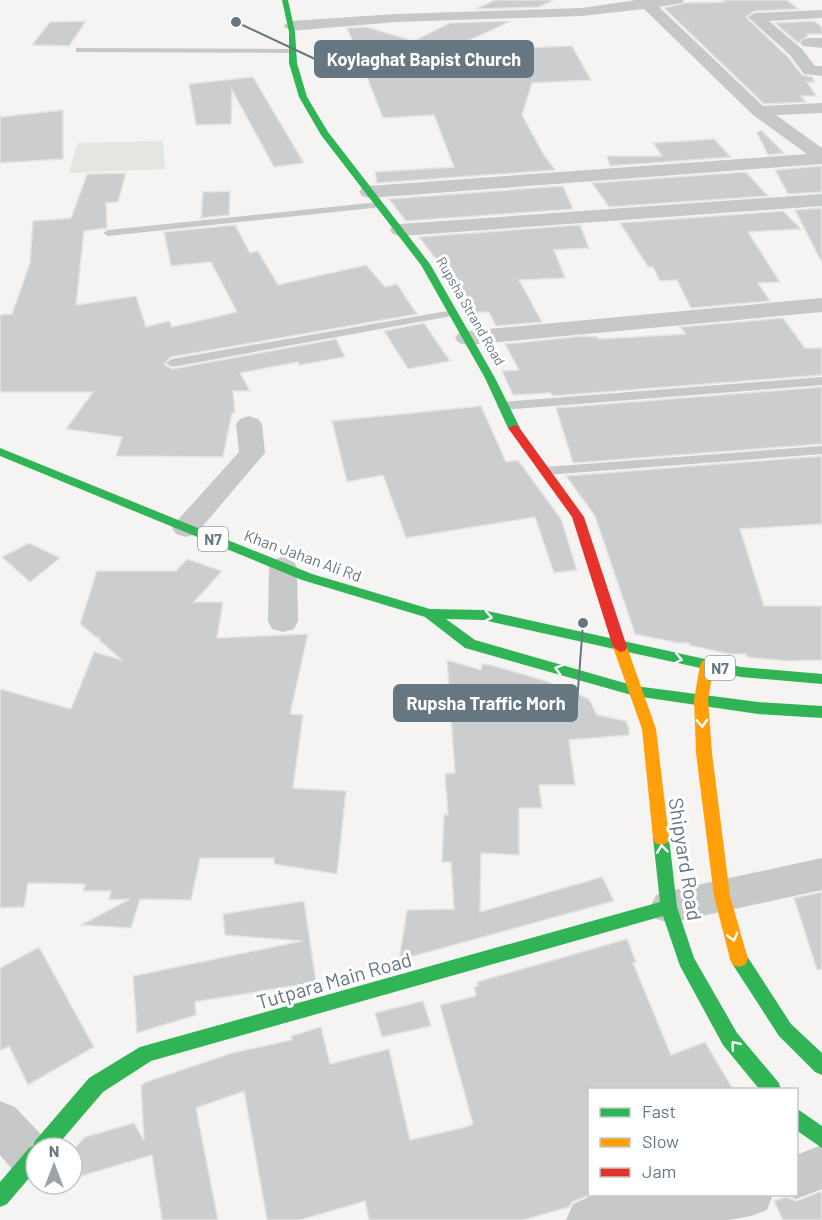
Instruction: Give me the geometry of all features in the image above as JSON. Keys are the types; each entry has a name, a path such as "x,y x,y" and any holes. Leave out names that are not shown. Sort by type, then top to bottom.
{"main road":[{"name":"Rupsha Strand Road","path":"285,0 291,26 293,63 303,97 324,133 425,264 467,338 510,422 578,517 620,647"},
{"name":"Khan Jahan Ali Rd","path":"0,452 307,577 430,614 483,615 620,647"},
{"name":"Khan Jahan Ali Rd","path":"430,614 471,644 635,691"},
{"name":"N7","path":"620,647 741,672 822,679"},
{"name":"Shipyard Road","path":"620,647 649,729 669,907 686,960 724,1029 771,1088"},
{"path":"707,665 701,700 704,753 722,896 739,961 785,1030 822,1065"},
{"name":"N7","path":"635,691 758,708 822,712"},
{"name":"Tutpara Main Road","path":"52,1136 96,1085 147,1053 669,907"},
{"path":"798,1119 822,1138"},
{"name":"Tutpara Main Road","path":"0,1197 24,1169"}],"street":[{"path":"291,26 396,18 582,12 645,1 677,0"},
{"path":"645,1 759,111 822,157"},
{"path":"822,14 755,17 796,52 810,71 822,71"},
{"path":"759,111 822,108"},
{"path":"374,198 822,157"},
{"path":"400,230 822,200"},
{"path":"467,338 822,305"},
{"path":"186,528 252,453 249,424"},
{"path":"283,567 283,621"},
{"path":"669,907 822,874"},
{"path":"0,1122 24,1143"},
{"path":"798,1176 822,1167"},
{"path":"589,1220 739,1196"}],"lane":[{"path":"79,50 292,51"},
{"path":"108,233 374,198"},
{"path":"172,363 453,313"},
{"path":"503,406 822,381"},
{"path":"545,471 822,450"}],"shaded area":[{"path":"163,141 165,169 69,173 77,143"}],"building":[{"path":"495,0 554,0 539,7 476,9"},
{"path":"722,0 787,0 798,9 755,11 746,17 788,57 802,75 812,77 815,82 807,82 816,96 801,96 806,102 764,104 664,8 685,3 724,2"},
{"path":"86,21 69,46 32,45 50,22"},
{"path":"511,21 446,51 572,46 591,80 532,83 522,115 555,170 377,183 375,172 454,167 434,115 383,118 363,67 371,66 349,59 349,55 358,55 347,28 366,27 414,41 450,23"},
{"path":"814,21 822,27 822,34 807,34 808,36 798,43 775,23"},
{"path":"253,77 304,163 274,167 232,90 231,124 196,125 189,84"},
{"path":"63,110 63,159 0,163 0,117"},
{"path":"761,130 784,153 768,155 757,133"},
{"path":"714,139 731,157 610,166 607,156 662,156 653,143"},
{"path":"822,166 822,192 788,194 775,170"},
{"path":"746,172 768,196 609,207 592,183"},
{"path":"126,173 118,202 106,203 107,228 84,231 76,305 136,296 146,327 169,321 172,327 237,312 211,262 171,266 164,232 235,225 250,253 258,251 278,285 366,265 385,287 397,284 417,314 171,357 164,364 172,369 336,339 345,357 299,365 298,362 240,373 250,391 233,391 235,413 232,413 223,457 116,456 122,437 66,429 93,392 0,392 0,315 12,314 30,263 33,221 71,218 87,174"},
{"path":"563,186 573,209 406,221 389,199"},
{"path":"230,191 229,215 201,218 203,192"},
{"path":"822,208 822,263 795,210"},
{"path":"783,211 801,229 748,232 780,282 758,283 770,301 691,308 677,280 660,281 653,267 648,267 620,223"},
{"path":"580,225 589,248 554,250 565,278 519,280 542,322 496,326 489,312 473,313 460,287 454,288 419,237"},
{"path":"783,318 805,348 822,348 822,375 552,396 551,393 513,395 502,371 519,370 505,344 583,336 599,339 686,334 680,327"},
{"path":"424,323 450,361 408,369 384,331"},
{"path":"822,387 822,444 573,463 556,408"},
{"path":"481,406 506,462 518,460 561,519 577,570 554,573 535,517 406,538 383,475 347,482 332,421"},
{"path":"822,456 822,524 740,529 764,606 822,606 822,660 787,661 747,657 746,654 729,654 689,645 689,643 678,643 635,634 595,516 566,476"},
{"path":"29,543 60,558 30,582 2,557"},
{"path":"187,559 222,571 194,602 223,602 217,638 308,634 290,714 303,715 293,788 346,791 337,874 274,864 274,858 200,858 191,900 140,899 131,928 81,925 130,899 109,900 111,891 83,891 85,884 28,883 24,907 0,908 0,689 71,709 94,652 122,660 99,640 100,638 80,624 97,571 176,571"},
{"path":"447,660 481,670 482,664 491,665 546,681 589,699 597,715 626,721 629,729 629,735 569,740 575,785 539,785 542,808 519,808 519,855 481,853 480,912 602,877 614,901 399,960 407,910 454,909 451,862 442,862 444,814 448,815 445,774 455,773"},
{"path":"822,892 822,969 817,970 794,898"},
{"path":"304,901 316,982 195,1002 196,1015 137,1033 133,976 302,941 225,935 223,914"},
{"path":"627,939 636,962 633,963 671,1055 705,1042 732,1088 588,1088 588,1196 572,1202 569,1207 523,1220 369,1220 365,1201 300,1220 267,1220 244,1091 196,1108 218,1220 162,1220 152,1155 84,1175 85,1137 134,1123 144,1141 141,1086 146,1082 232,1053 292,1040 291,1036 321,1027 330,1064 389,1049 410,1140 473,1124 440,1005 476,996 474,987 478,986 477,982"},
{"path":"39,947 94,1047 28,1085 9,1046 0,1051 0,968"},
{"path":"423,1001 431,1026 382,1037 375,1013"},
{"path":"822,1191 822,1220 783,1220 774,1201 786,1197 797,1201"}],"traffic: fast":[{"path":"285,0 292,32 293,63 303,97 324,133 425,264 490,378 514,428"},
{"path":"0,452 307,577 430,614 483,615 741,672 822,679"},
{"path":"430,614 470,644 635,691 758,708 822,712"},
{"path":"661,838 669,907 686,960 730,1039 770,1088"},
{"path":"52,1136 96,1085 147,1053 669,907"},
{"path":"739,959 785,1030 822,1066"},
{"path":"798,1119 822,1138"},
{"path":"0,1197 24,1169"}],"traffic: slow":[{"path":"620,647 649,729 661,838"},
{"path":"707,665 701,700 704,753 722,896 739,959"}],"traffic: jam":[{"path":"514,428 578,517 620,647"}],"place":[{"name":"Koylaghat Bapist Church","path":"236,22"},
{"name":"Rupsha Traffic Morh","path":"583,623"}]}
